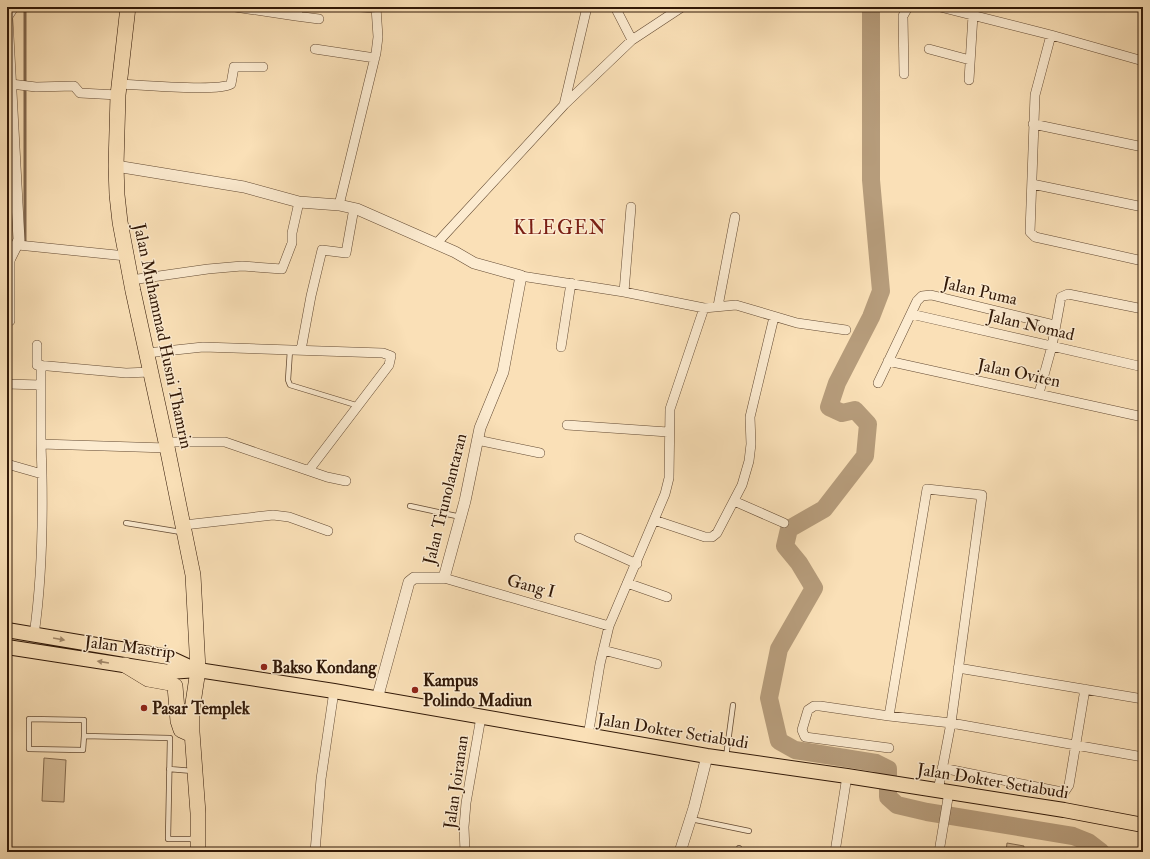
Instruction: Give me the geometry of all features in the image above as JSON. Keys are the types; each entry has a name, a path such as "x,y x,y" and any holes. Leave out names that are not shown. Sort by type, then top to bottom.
{"highway":[{"name":"Jalan Muhammad Husni Thamrin","path":"128,7 119,89 116,166 120,222 193,575 198,670 192,710 192,735 198,846"},
{"path":"125,665 148,679 170,683 175,686 179,725 181,730 192,735"}],"main road":[{"name":"Jalan Mastrip","path":"7,630 168,657 198,670"},
{"name":"Jalan Mastrip","path":"7,647 169,672 198,670"},
{"name":"Jalan Dokter Setiabudi","path":"198,670 334,691 725,759 876,780 1064,810 1143,825"}],"street":[{"path":"10,321 9,258 18,245 19,240 7,18 14,7"},
{"path":"235,7 319,19"},
{"path":"296,16 299,7"},
{"path":"339,205 375,58 378,37 376,7 360,7"},
{"path":"564,105 587,7"},
{"path":"615,7 632,40"},
{"path":"436,244 564,105 632,40 682,7"},
{"path":"904,74 903,16 908,7"},
{"path":"940,7 1052,35 1143,61"},
{"path":"969,80 973,15"},
{"path":"1052,35 1038,81 1033,124 1032,184 1029,228 1031,234 1035,237 1143,261"},
{"path":"315,49 375,58"},
{"path":"929,49 970,60"},
{"path":"11,84 36,87 74,86 80,93 119,89 202,88 231,84 234,67 263,67"},
{"path":"1033,124 1143,147"},
{"path":"116,166 244,187 299,202 339,205 354,208 436,244 474,263 521,276 624,292 704,308 736,305 774,317 846,330"},
{"path":"1032,184 1143,207"},
{"path":"131,280 208,269 242,266 282,269 292,243 292,233 299,202"},
{"path":"624,292 631,207"},
{"path":"301,350 311,296 322,250 346,253 354,208"},
{"path":"718,306 735,217"},
{"path":"18,245 126,256"},
{"name":"Jalan Trunolantaran","path":"377,699 409,582 414,578 444,578 461,517 477,440 503,372 521,276"},
{"path":"561,347 571,283"},
{"path":"1039,393 1052,346 1059,300 1064,295 1143,309"},
{"name":"Jalan Puma","path":"878,383 919,298 922,296 930,296 1055,325"},
{"path":"588,736 603,650 609,626 627,583 637,564 665,494 669,478 668,432 672,398 704,308"},
{"name":"Jalan Nomad","path":"911,314 1143,367"},
{"path":"654,520 705,537 712,537 717,533 742,485 749,461 751,444 750,418 774,317"},
{"path":"37,345 36,364 126,373 150,372"},
{"path":"147,353 203,347 383,353 391,356 389,365 309,470"},
{"name":"Jalan Oviten","path":"888,361 1143,417"},
{"path":"34,635 40,590 44,514 41,444 41,365"},
{"path":"7,384 41,385"},
{"path":"567,425 668,432"},
{"path":"477,440 540,453"},
{"path":"41,444 167,445 225,442 346,481"},
{"path":"7,464 42,474"},
{"path":"889,716 927,489 982,495 951,723 942,768 947,807 939,852"},
{"path":"734,501 784,523"},
{"path":"184,528 273,516 289,517 328,530"},
{"path":"579,538 637,564"},
{"name":"Gang I","path":"444,578 609,626"},
{"path":"627,583 667,597"},
{"path":"603,650 657,664"},
{"path":"958,668 1143,699"},
{"path":"942,768 1056,791 1065,790 1069,785 1085,689"},
{"path":"315,852 321,779 334,691"},
{"path":"889,748 810,739 803,735 802,730 808,710 814,706 951,723 1143,757"},
{"name":"Jalan Joiranan","path":"466,852 464,826 466,803 482,717"},
{"path":"680,851 691,819 707,756"},
{"path":"835,852 847,776"}],"lane":[{"path":"290,350 288,380 290,385 300,390 359,406"},
{"path":"410,506 461,517"},
{"path":"126,523 184,528"},
{"path":"725,759 733,705"},
{"path":"29,718 84,720 84,736 83,750 28,749 29,718"},
{"path":"84,736 170,738 168,839 198,846"},
{"path":"169,769 195,771"},
{"path":"691,819 749,831"},
{"path":"680,851 693,852"}],"shaded area":[{"path":"44,758 66,760 64,802 42,801"},
{"path":"1007,843 1024,846 1023,852 1006,852"}],"waterway":[{"path":"25,7 25,244"},
{"path":"871,7 871,180 881,291 871,317 837,383 829,407 842,413 855,410 868,424 865,456 824,509 789,529 785,546 799,563 814,588 779,649 769,698 779,741 795,750 876,763 888,769 888,797 897,805 927,812 1073,836 1088,842 1101,852"}],"place":[{"name":"Bakso Kondang","path":"264,667"},
{"name":"Kampus Polindo Madiun","path":"415,690"},
{"name":"Pasar Templek","path":"144,708"}],"district":[{"name":"KLEGEN","path":"560,228"}]}
